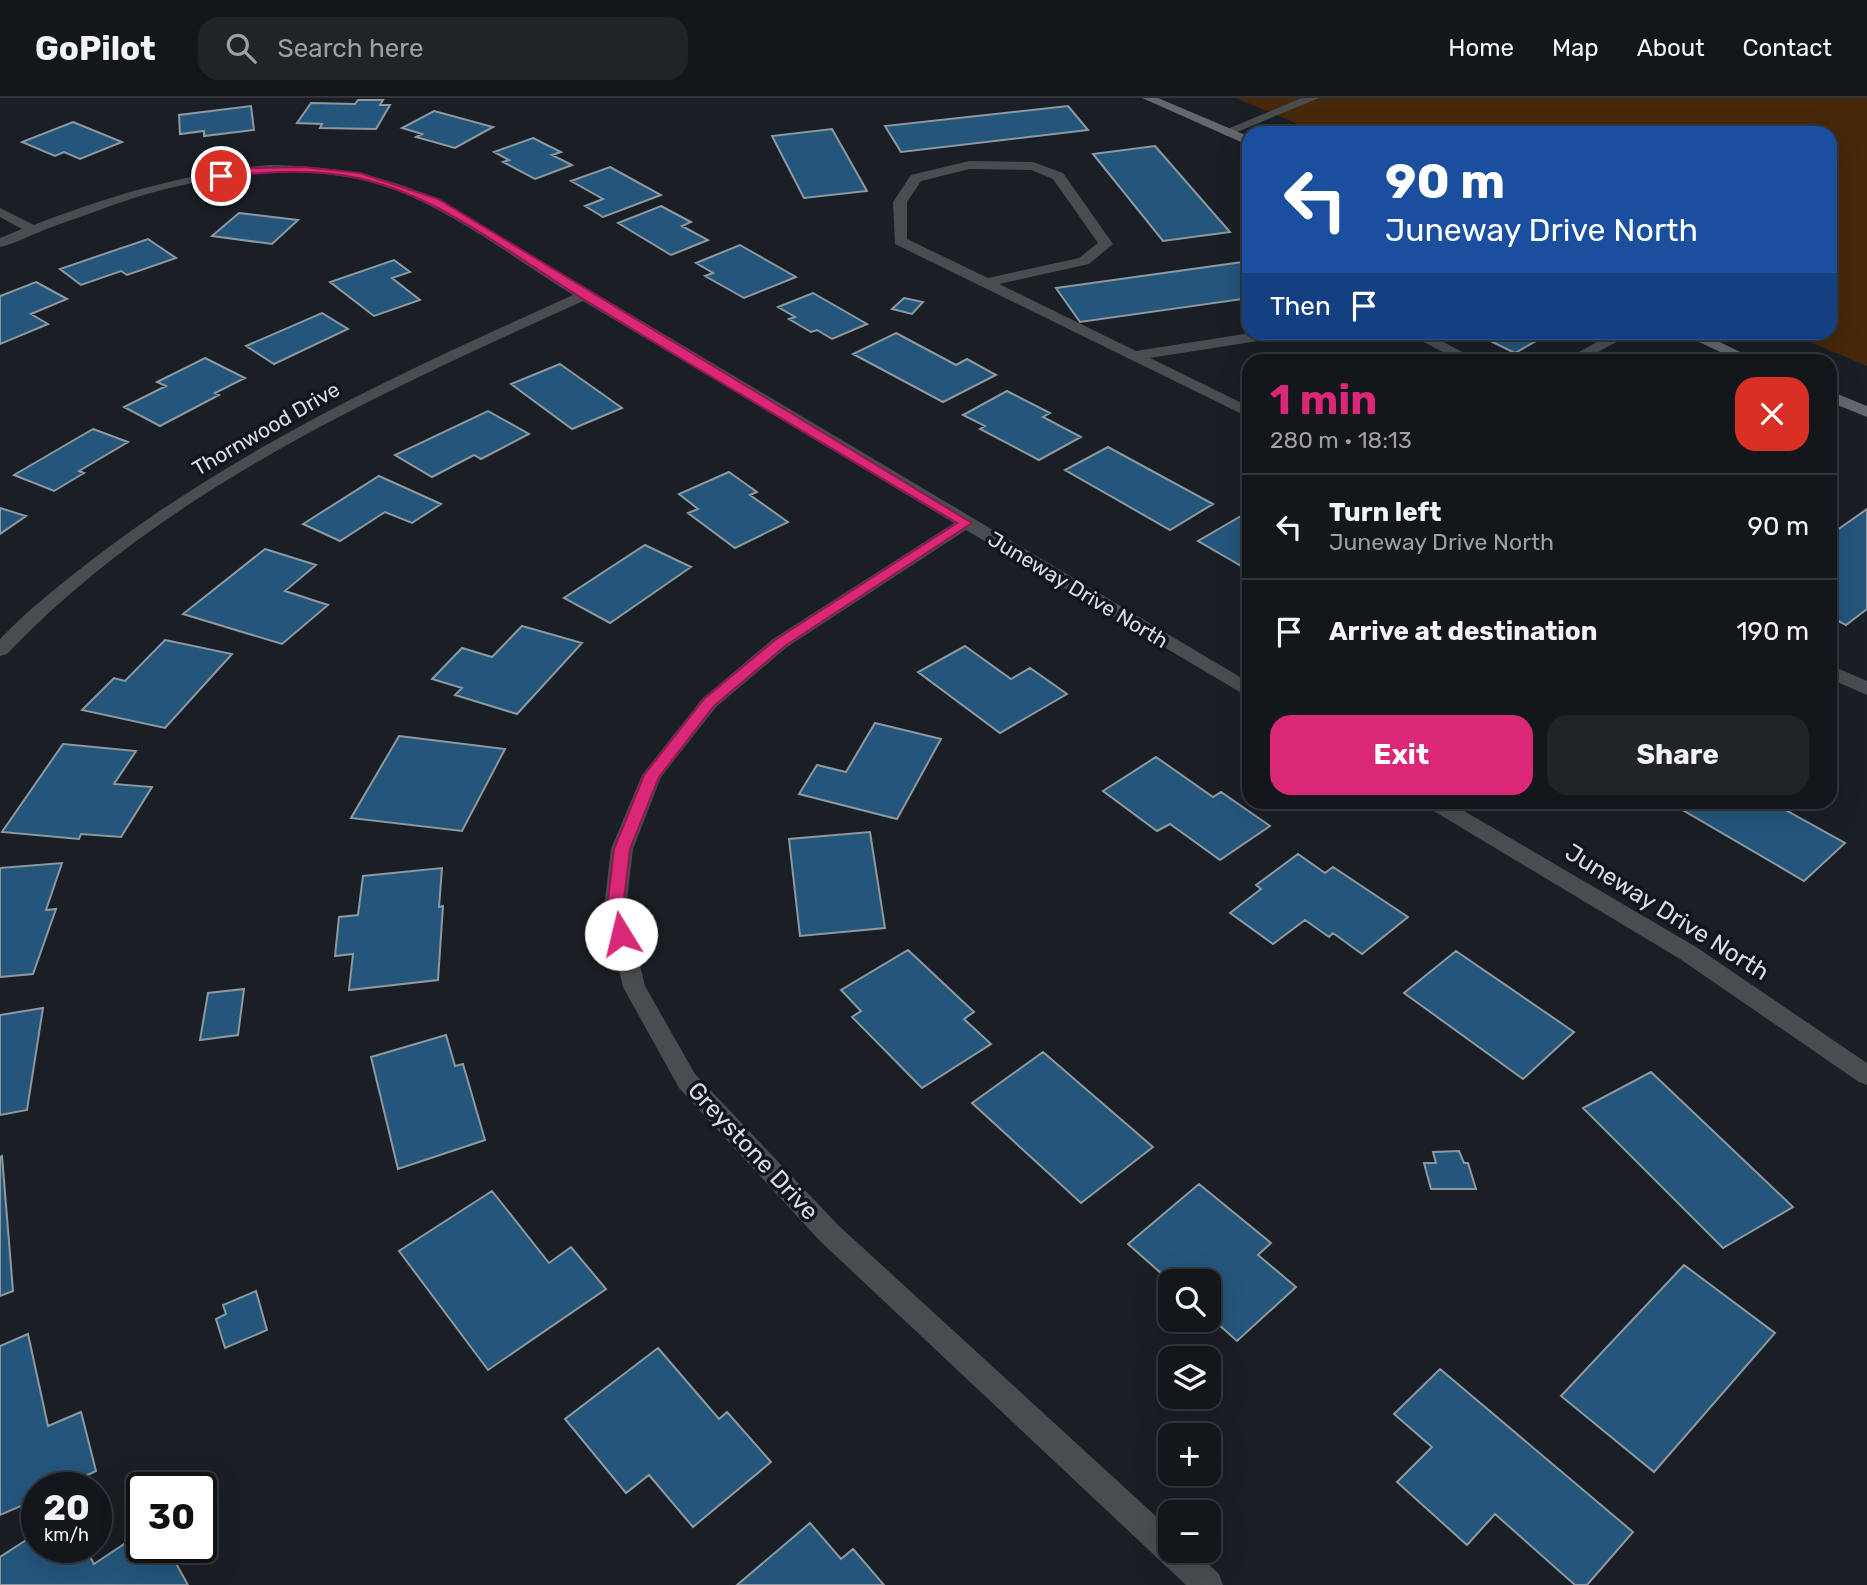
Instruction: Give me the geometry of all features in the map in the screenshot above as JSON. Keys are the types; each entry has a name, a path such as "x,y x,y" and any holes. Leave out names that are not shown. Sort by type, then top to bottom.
{"street":[{"path":"1148,98 1242,139"},
{"path":"1226,132 1313,98"},
{"path":"986,283 1084,261 1106,243 1058,176 1033,166 969,165 916,178 901,202 900,241 1242,409"},
{"name":"Juneway Drive North","path":"0,243 92,207 168,184 247,171 304,170 360,176 434,201 584,295 1242,687"},
{"path":"0,212 33,230"},
{"name":"Thornwood Drive","path":"0,650 29,620 133,535 239,464 380,388 584,295"},
{"path":"1133,356 1242,339"},
{"path":"1428,340 1457,354"},
{"path":"1584,354 1612,340"},
{"path":"1703,340 1735,354"},
{"path":"1837,399 1867,412"},
{"name":"Greystone Drive","path":"966,523 780,643 709,703 652,775 622,849 615,908 634,987 687,1081 829,1233 1158,1538"},
{"path":"1837,674 1867,689"},
{"name":"Juneway Drive North","path":"1446,809 1688,953 1867,1075"},
{"name":"Greystone Drive","path":"1185,1563 1208,1585"}],"shaded area":[{"path":"1236,98 1867,98 1867,366 1805,340 1837,340 1837,126 1302,126"}],"building":[{"path":"358,100 383,100 380,105 390,105 376,129 320,128 322,124 297,123 311,103 355,104"},
{"path":"251,106 254,130 204,136 204,131 180,134 179,115"},
{"path":"1068,106 1088,130 901,152 885,126"},
{"path":"434,111 493,127 455,148 416,137 422,134 402,128"},
{"path":"73,122 122,142 80,159 64,152 55,156 22,142"},
{"path":"832,129 867,191 804,198 772,136"},
{"path":"533,138 561,152 552,155 572,165 535,179 503,162 509,160 494,152"},
{"path":"1155,146 1230,232 1163,241 1093,154"},
{"path":"610,167 661,195 603,217 585,206 603,199 571,181"},
{"path":"661,206 691,222 682,226 708,240 671,255 618,223"},
{"path":"239,213 298,220 272,244 212,236"},
{"path":"148,239 176,258 127,275 121,271 81,285 60,269"},
{"path":"740,245 796,277 744,298 705,276 713,273 696,263"},
{"path":"394,260 410,272 392,278 420,300 374,316 330,282"},
{"path":"1242,262 1242,299 1080,322 1056,288"},
{"path":"36,282 67,299 31,314 48,324 0,344 0,296"},
{"path":"813,293 867,324 832,339 817,330 811,332 789,319 795,317 778,307"},
{"path":"904,298 923,302 912,314 892,309"},
{"path":"322,313 348,329 274,364 246,346"},
{"path":"896,333 956,365 967,359 996,375 943,402 853,354"},
{"path":"1488,340 1538,340 1515,353"},
{"path":"205,358 245,378 160,426 124,407 166,386 157,382"},
{"path":"560,364 622,408 572,429 511,384"},
{"path":"1007,391 1050,413 1043,417 1081,437 1039,460 980,429 985,426 963,415"},
{"path":"488,411 529,434 481,459 474,455 432,477 395,455"},
{"path":"93,429 128,442 79,471 84,473 54,491 14,475"},
{"path":"1108,447 1213,504 1170,530 1065,470"},
{"path":"729,472 757,492 750,495 788,522 735,548 688,513 698,509 679,494"},
{"path":"379,476 441,504 412,523 385,512 340,541 303,524"},
{"path":"0,508 26,516 0,534"},
{"path":"1867,509 1867,609 1846,625 1837,620 1837,530"},
{"path":"1242,516 1242,566 1198,541"},
{"path":"645,545 691,567 610,623 564,598"},
{"path":"265,549 316,565 285,591 328,605 282,644 183,614"},
{"path":"522,626 582,643 517,714 455,695 462,688 432,679 462,648 492,657"},
{"path":"165,640 232,654 165,728 82,710 114,678 125,681"},
{"path":"965,646 1011,679 1030,668 1067,694 1000,733 918,672"},
{"path":"875,723 941,739 897,819 799,794 817,765 846,772"},
{"path":"399,736 505,749 462,831 351,818"},
{"path":"63,744 136,751 114,784 152,787 121,837 81,834 79,839 2,832"},
{"path":"1156,757 1213,797 1221,792 1270,826 1220,860 1170,824 1157,831 1103,791"},
{"path":"1681,809 1784,809 1845,843 1804,881"},
{"path":"870,832 885,928 800,936 789,839"},
{"path":"1298,854 1325,873 1333,867 1408,917 1362,954 1333,933 1329,937 1305,920 1273,944 1230,913 1261,889 1256,885"},
{"path":"62,863 46,910 56,909 33,974 0,977 0,868"},
{"path":"442,868 439,907 443,906 438,980 349,990 353,954 335,956 339,917 358,915 363,876"},
{"path":"908,950 974,1012 964,1019 991,1044 922,1088 852,1017 861,1011 841,990"},
{"path":"1456,951 1574,1032 1523,1079 1404,993"},
{"path":"244,989 238,1035 200,1040 208,993"},
{"path":"43,1008 27,1110 0,1115 0,1015"},
{"path":"446,1035 455,1066 463,1064 485,1140 398,1169 371,1057"},
{"path":"1043,1052 1153,1147 1081,1203 972,1103"},
{"path":"1651,1072 1793,1207 1723,1248 1583,1108"},
{"path":"1459,1151 1464,1163 1468,1163 1476,1189 1431,1189 1424,1163 1436,1163 1433,1152"},
{"path":"2,1156 13,1291 0,1296 0,1157"},
{"path":"1199,1184 1271,1243 1258,1255 1296,1287 1237,1341 1221,1327 1221,1269 1158,1271 1128,1244"},
{"path":"492,1191 549,1263 571,1247 606,1289 488,1370 399,1251"},
{"path":"1684,1265 1775,1333 1654,1472 1561,1396"},
{"path":"256,1291 267,1330 225,1348 216,1319 226,1314 223,1305"},
{"path":"28,1334 48,1426 81,1412 96,1471 21,1472 21,1506 0,1515 0,1346"},
{"path":"658,1348 719,1419 727,1412 771,1462 693,1527 649,1475 626,1493 565,1419"},
{"path":"1440,1369 1633,1532 1587,1585 1575,1585 1495,1514 1467,1545 1397,1482 1432,1447 1394,1414"},
{"path":"810,1523 841,1559 853,1549 884,1585 737,1585"},
{"path":"21,1543 21,1563 112,1563 112,1552 126,1543 126,1563 176,1563 188,1585 0,1585 0,1557"}],"route":[{"path":"221,176 247,171 304,170 360,176 434,201 584,295 966,523 780,643 709,703 652,775 622,849 615,908 621,934"}]}
